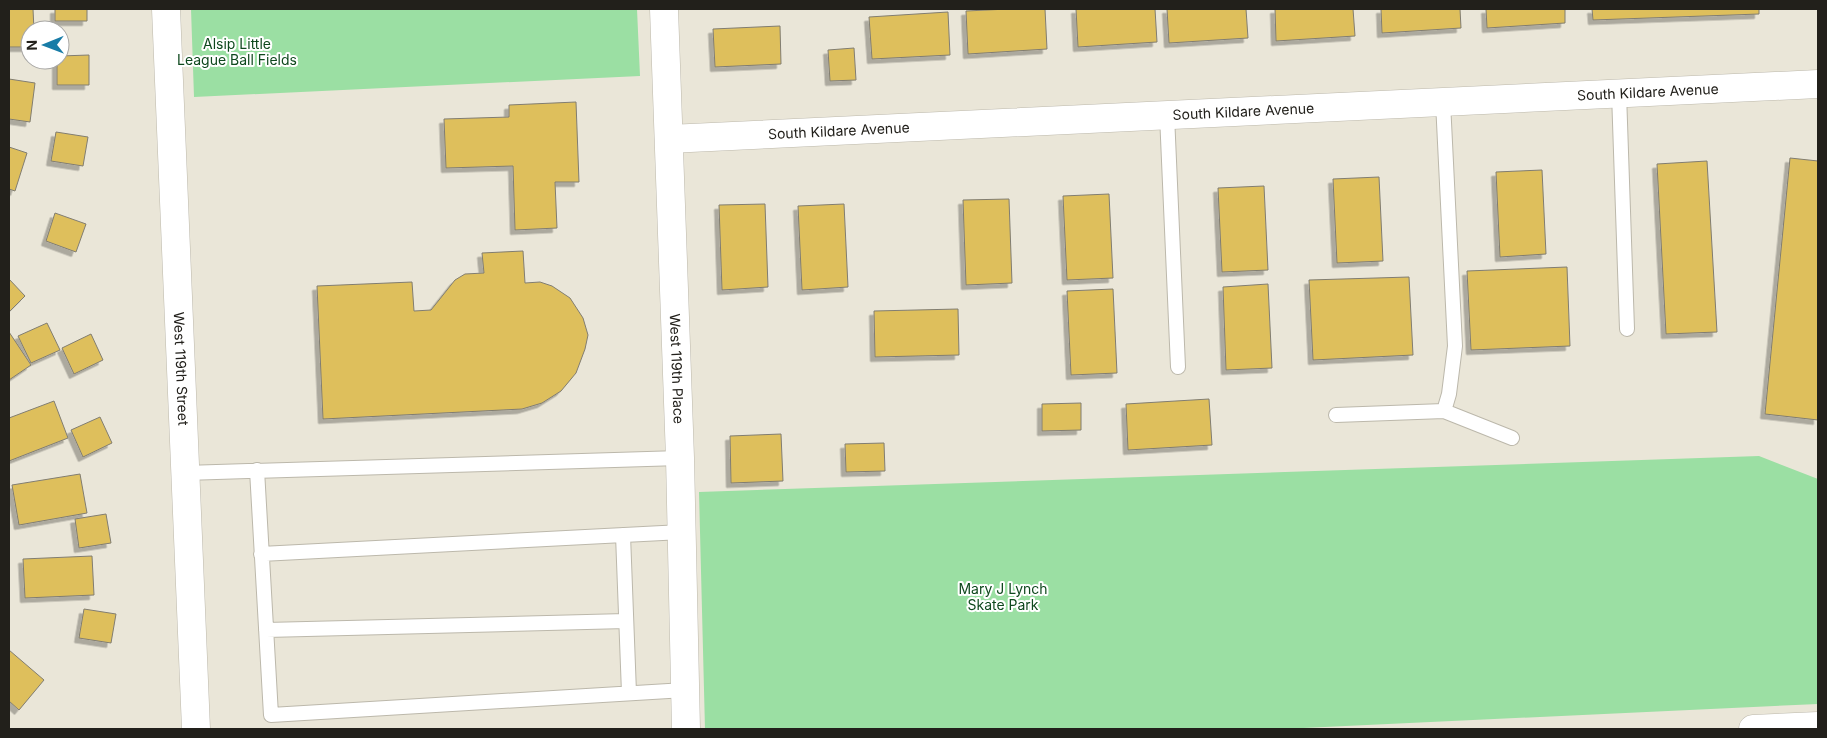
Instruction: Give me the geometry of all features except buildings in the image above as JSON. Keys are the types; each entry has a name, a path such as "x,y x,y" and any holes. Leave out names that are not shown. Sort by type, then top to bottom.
{"street":[{"name":"West 119th Street","path":"166,9 196,729"},
{"name":"West 119th Place","path":"664,9 680,458 686,729"},
{"name":"South Kildare Avenue","path":"669,139 1818,84"},
{"path":"1753,729 1818,726"}],"lane":[{"path":"1619,93 1627,329"},
{"path":"1442,102 1455,346 1449,394 1444,411"},
{"path":"1167,115 1178,367"},
{"path":"1336,415 1444,411 1512,438"},
{"path":"185,473 680,458"},
{"path":"257,470 271,715 685,690"},
{"path":"261,554 682,532"},
{"path":"623,535 629,693"},
{"path":"266,630 626,621"}],"green space":[{"name":"Alsip Little League Ball Fields","path":"191,9 637,9 640,76 194,97"},
{"name":"Mary J Lynch Skate Park","path":"1759,456 1818,479 1818,704 1282,729 705,729 699,492"}]}
